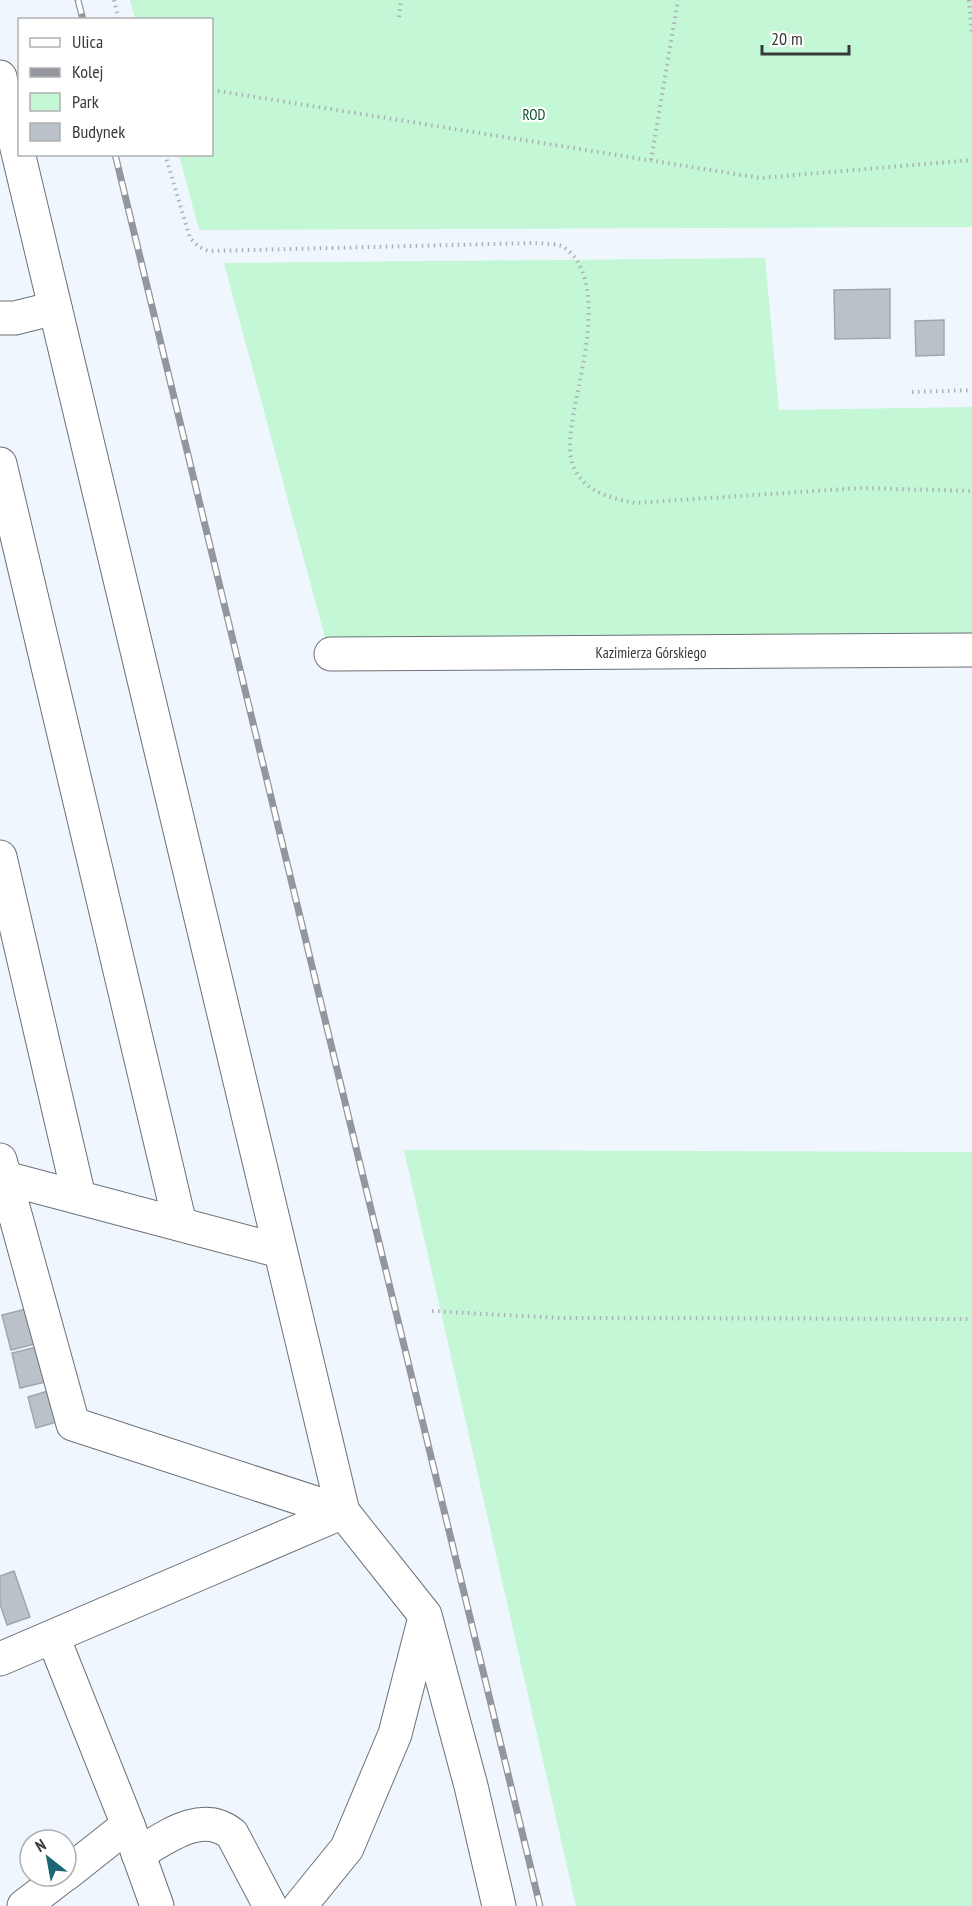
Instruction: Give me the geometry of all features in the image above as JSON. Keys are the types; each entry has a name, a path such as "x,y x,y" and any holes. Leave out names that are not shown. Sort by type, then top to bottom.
{"street":[{"path":"0,77 18,153"},
{"path":"19,156 280,1251 301,1328 343,1512 425,1615 471,1786 499,1906"},
{"path":"0,318 15,318 55,308"},
{"path":"0,464 180,1224"},
{"name":"Kazimierza Górskiego","path":"331,654 972,650"},
{"path":"0,857 79,1197"},
{"path":"2,1169 79,1197 280,1251"},
{"path":"2,1169 73,1424 343,1512"},
{"path":"0,1659 343,1512"},
{"path":"300,1906 347,1848 395,1734 425,1615"},
{"path":"53,1637 157,1906"},
{"path":"78,1868 133,1839 195,1825 210,1824 224,1827 232,1833 270,1906"},
{"path":"24,1906 47,1888"}],"path":[{"path":"114,0 118,18"},
{"path":"399,17 401,0"},
{"path":"651,160 678,0"},
{"path":"969,0 972,34"},
{"path":"213,90 760,178 972,160"},
{"path":"166,156 190,238 208,251 534,243 564,247 578,261 585,278 589,302 584,357 570,450 574,468 586,484 605,497 635,502 860,488 972,491"},
{"path":"912,392 972,390"},
{"path":"432,1311 559,1318 972,1319"}],"green space":[{"name":"ROD","path":"130,0 972,0 972,227 199,230 179,156 213,156 213,18 135,18"},
{"path":"765,258 779,410 972,407 972,636 326,641 224,263"},
{"path":"404,1150 972,1152 972,1906 576,1906"}],"building":[{"path":"890,289 890,338 835,339 834,290"},
{"path":"944,320 944,355 916,356 915,321"},
{"path":"34,1307 43,1342 11,1350 2,1315"},
{"path":"45,1345 54,1380 20,1388 12,1353"},
{"path":"51,1390 60,1421 36,1428 28,1397"},
{"path":"14,1571 30,1617 7,1625 0,1604 0,1576"}],"railway":[{"path":"78,0 82,18"},
{"path":"115,156 540,1906"}]}
